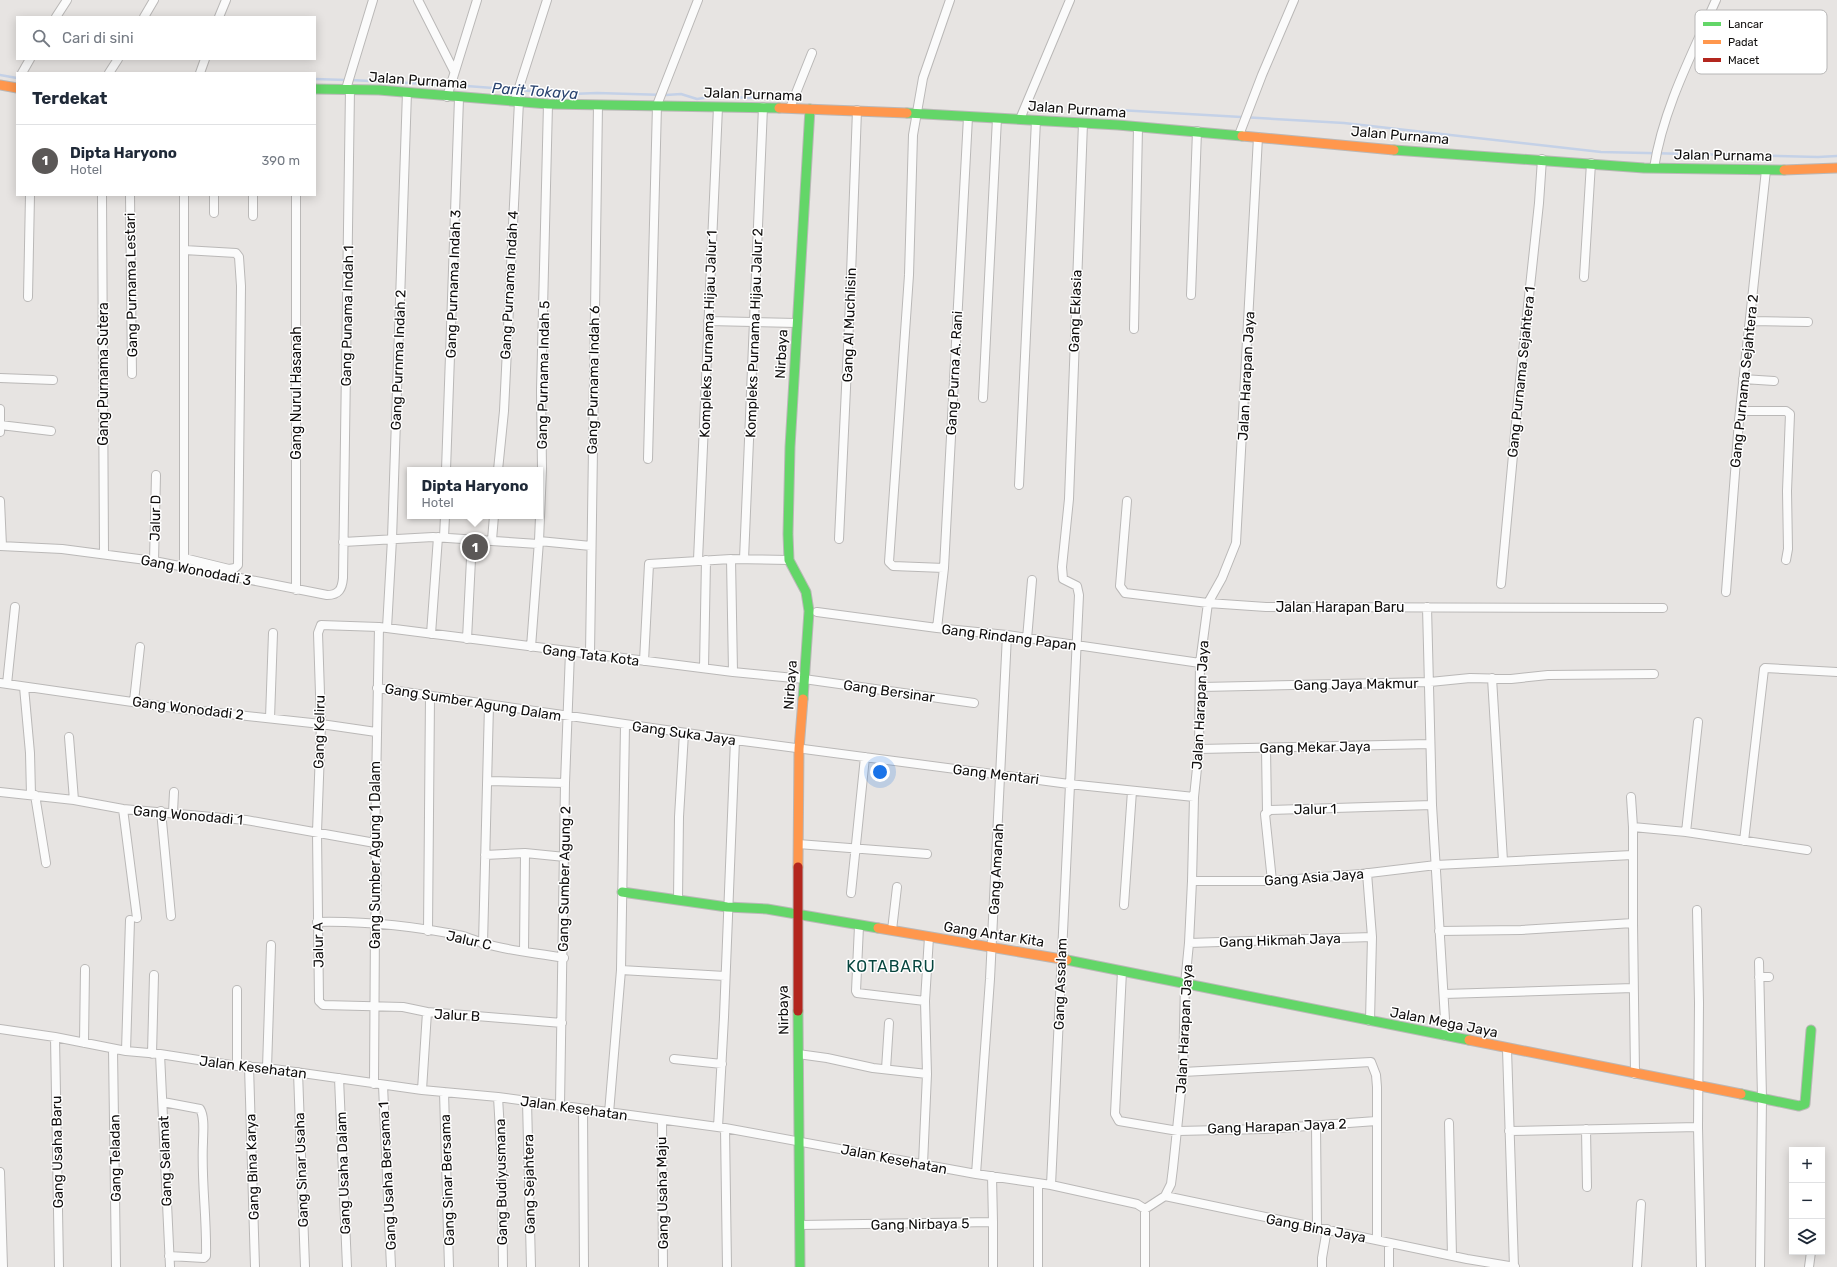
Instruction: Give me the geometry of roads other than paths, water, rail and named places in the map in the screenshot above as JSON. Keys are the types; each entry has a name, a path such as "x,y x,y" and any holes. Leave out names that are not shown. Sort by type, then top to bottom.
{"street":[{"path":"57,16 67,0"},
{"path":"145,16 154,0"},
{"path":"219,16 226,0"},
{"name":"Gang Punama Indah 1","path":"343,542 348,84 373,0"},
{"path":"418,0 454,71"},
{"path":"448,93 477,0"},
{"name":"Gang Purnama Indah 4","path":"498,467 504,410 517,95 547,0"},
{"path":"648,459 660,98 698,0"},
{"path":"944,568 893,566 889,562 904,357 912,200 913,135 923,78 950,0"},
{"path":"1020,120 1070,0"},
{"path":"1239,134 1294,0"},
{"path":"1712,10 1716,0"},
{"path":"1654,168 1658,144 1675,92 1695,47"},
{"path":"790,108 812,52"},
{"path":"23,72 29,60"},
{"path":"110,72 117,60"},
{"path":"200,72 205,60"},
{"name":"Jalan Purnama","path":"316,89 348,84 407,92 448,93 459,98 517,95 548,104 598,105 660,98 718,107 857,110 1036,120 1239,134 1421,152 1542,159 1654,168 1766,170 1837,168"},
{"path":"0,85 16,85"},
{"name":"Gang Purnma Indah 2","path":"383,628 392,539 407,92"},
{"name":"Gang Purnama Indah 3","path":"446,467 459,98"},
{"name":"Gang Purnama Indah 5","path":"542,467 541,391 548,104"},
{"name":"Gang Purnama Indah 6","path":"590,654 598,105"},
{"name":"Kompleks Purnama Hijau Jalur 1","path":"704,668 702,560 708,321 718,107"},
{"name":"Kompleks Purnama Hijau Jalur 2","path":"744,559 763,107"},
{"name":"Nirbaya","path":"800,1267 798,1054 799,749 804,679 813,612 806,592 789,560 789,497 797,323 810,109"},
{"name":"Gang Al Muchlisin","path":"839,539 857,110"},
{"name":"Gang Purna A. Rani","path":"937,628 944,568 968,117"},
{"path":"983,398 997,118"},
{"path":"1019,485 1036,120"},
{"name":"Gang Eklasia","path":"1076,646 1078,588 1066,582 1062,576 1069,499 1083,123"},
{"path":"1134,329 1138,127"},
{"path":"1191,295 1198,132"},
{"name":"Jalan Harapan Jaya","path":"1165,1196 1171,1184 1178,1130 1182,1072 1185,984 1189,943 1192,881 1194,797 1199,748 1201,687 1200,663 1208,603 1222,578 1236,543 1258,137"},
{"name":"Gang Purnama Sejahtera 1","path":"1502,584 1521,365 1539,204 1542,159"},
{"path":"1584,277 1591,163"},
{"name":"Gang Purnama Sejahtera 2","path":"1726,592 1743,379 1751,321 1766,170"},
{"path":"28,297 30,196"},
{"name":"Gang Purnama Sutera","path":"102,196 104,554"},
{"name":"Gang Purnama Lestari","path":"130,196 132,374"},
{"path":"184,196 184,567"},
{"path":"214,196 214,213"},
{"path":"253,196 253,216"},
{"name":"Gang Nurul Hasanah","path":"296,196 296,590"},
{"path":"184,250 236,253 239,257 241,286 238,563 236,568 229,569 184,558"},
{"path":"708,321 797,323"},
{"path":"1751,321 1808,322"},
{"path":"0,378 53,380"},
{"path":"1743,379 1774,381"},
{"path":"0,409 0,432"},
{"path":"1740,411 1786,411 1790,414 1787,490 1788,549 1786,560"},
{"path":"0,425 51,431"},
{"name":"Jalur D","path":"154,561 156,475"},
{"path":"0,501 1,546"},
{"name":"Jalan Harapan Baru","path":"1127,501 1120,586 1122,591 1125,593 1208,603 1266,607 1663,608"},
{"path":"431,634 444,519"},
{"path":"492,540 494,519"},
{"name":"Gang Purnama Indah 5","path":"531,647 540,519"},
{"path":"343,542 441,537 591,546"},
{"path":"467,638 472,539"},
{"name":"Gang Wonodadi 3","path":"1,546 62,549 154,561 327,595 339,592 343,585 343,542"},
{"path":"731,559 733,672"},
{"path":"644,661 649,564 731,559 789,560"},
{"path":"1028,639 1032,580"},
{"path":"4,684 15,607"},
{"path":"1427,607 1432,805 1446,1036"},
{"name":"Gang Rindang Papan","path":"813,612 937,628 1007,635 1200,663"},
{"name":"Gang Tata Kota","path":"318,633 322,624 383,628 733,672 804,679"},
{"name":"Gang Sumber Agung 1 Dalam","path":"374,1084 375,924 377,886 375,844 376,732 377,688 383,628"},
{"path":"270,718 273,633"},
{"name":"Gang Keliru","path":"317,832 321,724 318,633"},
{"name":"Gang Amanah","path":"976,1174 992,948 1007,635"},
{"name":"Gang Assalam","path":"1051,1185 1076,646"},
{"path":"134,701 140,647"},
{"name":"Gang Sumber Agung 2","path":"560,1106 564,958 565,783 570,652"},
{"path":"1744,841 1764,669 1837,672"},
{"name":"Gang Jaya Makmur","path":"1201,687 1430,682 1492,678 1511,679 1548,675 1654,674"},
{"path":"1492,678 1503,861"},
{"name":"Gang Bersinar","path":"804,679 974,703"},
{"name":"Gang Wonodadi 2","path":"4,684 134,701 174,708 321,724 376,732"},
{"path":"24,687 33,795 46,863"},
{"name":"Gang Sumber Agung Dalam","path":"377,688 568,717"},
{"path":"428,931 430,696"},
{"path":"483,944 489,705"},
{"name":"Gang Suka Jaya","path":"568,717 799,749"},
{"path":"1686,832 1698,722"},
{"path":"609,1113 621,970 625,725"},
{"path":"678,899 679,817 684,733"},
{"path":"69,737 74,800"},
{"path":"727,1267 721,1128 727,907 734,740"},
{"name":"Gang Mekar Jaya","path":"1199,748 1430,744"},
{"path":"1266,748 1267,812 1265,814 1265,829 1272,881"},
{"name":"Gang Mentari","path":"799,749 1069,784 1194,797"},
{"path":"851,893 865,757"},
{"path":"488,781 565,783"},
{"path":"1124,905 1132,791"},
{"name":"Gang Wonodadi 1","path":"0,792 74,800 123,809 173,812 246,820 375,844"},
{"path":"173,812 174,792"},
{"path":"1631,797 1633,827 1633,988 1635,1074"},
{"name":"Jalur 1","path":"1267,812 1273,810 1432,805"},
{"path":"123,809 133,919 126,1052"},
{"path":"161,811 171,916"},
{"path":"1633,827 1686,832 1807,850"},
{"name":"Jalur A","path":"317,832 317,922 320,1003 323,1005 375,1006"},
{"path":"798,844 927,854"},
{"path":"485,855 525,853 565,857"},
{"path":"524,951 525,853"},
{"name":"Gang Asia Jaya","path":"1192,881 1272,881 1367,873 1436,865 1632,855"},
{"path":"1367,873 1372,938 1370,1021"},
{"path":"892,930 897,887"},
{"name":"Gang Antar Kita","path":"622,892 727,907 767,909 859,926 892,930 1061,959 1185,984"},
{"path":"1697,910 1698,1127 1701,1267"},
{"name":"Jalur C","path":"317,922 342,921 375,924 463,936 483,944 564,958"},
{"path":"1439,931 1521,930 1633,923"},
{"path":"859,926 857,993 925,1001"},
{"path":"923,1164 927,1074 925,1001 929,937"},
{"name":"Gang Hikmah Jaya","path":"1189,943 1372,938"},
{"path":"267,1068 271,945"},
{"path":"1759,962 1762,1098 1760,1267"},
{"path":"84,1043 86,969"},
{"path":"621,970 725,976"},
{"name":"Gang Harapan Jaya 2","path":"1122,971 1115,1114 1120,1121 1129,1124 1178,1130 1265,1129 1376,1121"},
{"name":"Gang Selamat","path":"154,975 156,1054 163,1102 170,1267"},
{"path":"1759,977 1769,977"},
{"name":"Jalan Mega Jaya","path":"1185,984 1799,1106 1805,1104 1811,1030"},
{"path":"1444,994 1633,988"},
{"path":"237,1066 238,990"},
{"path":"375,1006 402,1007 427,1012"},
{"name":"Jalur B","path":"422,1090 427,1012 562,1023"},
{"path":"886,1069 889,1023"},
{"name":"Jalan Kesehatan","path":"0,1029 55,1037 126,1052 156,1054 237,1066 267,1068 422,1090 498,1097 721,1128 976,1174 1051,1185 1137,1204 1145,1209"},
{"name":"Gang Usaha Baru","path":"55,1037 59,1267"},
{"path":"1507,1049 1514,1267"},
{"name":"Gang Teladan","path":"113,1050 116,1267"},
{"path":"798,1054 827,1058 873,1068 927,1074"},
{"path":"674,1059 722,1064"},
{"path":"1182,1072 1371,1062 1376,1075 1377,1240"},
{"name":"Gang Bina Karya","path":"249,1066 255,1267"},
{"name":"Gang Sinar Usaha","path":"298,1072 305,1267"},
{"name":"Gang Usaha Dalam","path":"339,1078 347,1267"},
{"name":"Gang Usaha Bersama 1","path":"383,1085 391,1267"},
{"name":"Gang Sinar Bersama","path":"444,1092 449,1267"},
{"name":"Gang Budiyusmana","path":"498,1097 502,1166 503,1267"},
{"name":"Gang Sejahtera","path":"528,1101 531,1267"},
{"path":"163,1102 197,1108 201,1111 207,1267"},
{"path":"583,1109 584,1267"},
{"name":"Gang Usaha Maju","path":"662,1120 663,1267"},
{"path":"1449,1123 1452,1256"},
{"path":"1316,1125 1317,1228"},
{"path":"1509,1132 1698,1127"},
{"path":"1586,1129 1587,1187"},
{"path":"0,1172 3,1267"},
{"path":"992,1176 993,1267"},
{"path":"1038,1184 1038,1267"},
{"path":"1145,1267 1145,1209 1165,1196"},
{"name":"Gang Bina Jaya","path":"1165,1196 1240,1213 1389,1242 1452,1256 1467,1263 1514,1267"},
{"path":"1637,1267 1641,1204"},
{"name":"Gang Nirbaya 5","path":"800,1226 993,1222"},
{"path":"1322,1267 1327,1229"},
{"path":"1389,1242 1389,1267"},
{"path":"1809,1267 1811,1255"},
{"path":"170,1256 206,1257"}],"waterway":[{"name":"Parit Tokaya","path":"0,75 16,78"},
{"name":"Parit Tokaya","path":"316,79 346,80"},
{"name":"Parit Tokaya","path":"351,80 448,85"},
{"name":"Parit Tokaya","path":"453,85 571,94 681,94 697,99 717,96 749,98 755,96"},
{"path":"1083,108 1344,123 1601,152 1818,157 1837,156"}],"place":[{"name":"Dipta Haryono","path":"475,547"}],"district":[{"name":"KOTABARU","path":"891,966"}]}
